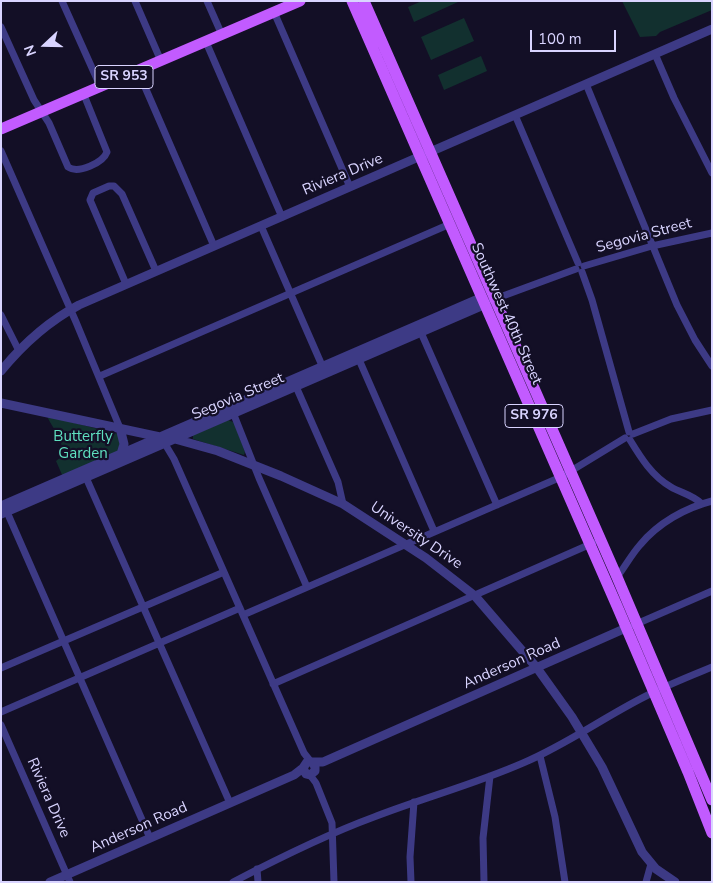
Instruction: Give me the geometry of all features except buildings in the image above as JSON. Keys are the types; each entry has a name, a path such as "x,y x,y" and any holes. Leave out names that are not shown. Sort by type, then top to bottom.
{"main road":[{"name":"SR 953","path":"1,129 222,35 279,7 300,1"},
{"name":"Southwest 40th Street","path":"352,1 425,154 632,626 659,690 712,833"},
{"name":"Southwest 40th Street","path":"364,1 425,154 450,224 490,301"},
{"name":"Southwest 40th Street","path":"595,542 617,577 632,626"},
{"name":"Southwest 40th Street","path":"659,690 712,800"}],"street":[{"path":"62,1 101,88"},
{"path":"134,1 161,61"},
{"path":"207,1 222,35"},
{"path":"279,7 350,188"},
{"path":"1,27 34,100 49,123 68,168 73,170 93,164 103,159 107,154 84,95"},
{"name":"Riviera Drive","path":"1,371 49,324 71,310 126,284 712,29"},
{"path":"206,42 282,217"},
{"path":"655,54 674,98 712,173"},
{"path":"138,71 214,246"},
{"path":"586,84 686,325 712,366"},
{"path":"515,115 592,300 629,436 646,466 657,477 670,486 692,496 702,504"},
{"path":"1,151 100,376 120,428 124,444 121,454"},
{"path":"126,284 90,203 91,194 105,187 114,186 122,194 156,271"},
{"path":"100,376 450,224"},
{"path":"261,226 324,370"},
{"name":"Segovia Street","path":"3,511 420,329 478,299 490,301 580,268 652,246 712,233"},
{"path":"1,315 19,352"},
{"path":"420,329 496,505"},
{"path":"358,356 434,531"},
{"path":"295,383 338,482 343,504"},
{"name":"University Drive","path":"1,403 120,428 163,440 174,439 210,448 343,504 455,579 475,596 537,668 582,732 611,784 637,844 651,864 675,882"},
{"path":"232,410 254,466 307,587"},
{"name":"Segovia Street","path":"174,439 232,410"},
{"path":"1,712 159,643 307,587 566,475 629,436 671,419 712,410"},
{"path":"163,440 174,459 331,818 334,882"},
{"name":"Segovia Street","path":"85,474 121,454 163,440"},
{"path":"85,474 230,803"},
{"path":"617,577 640,545 655,530 682,512 712,501"},
{"path":"3,511 64,641 150,838"},
{"path":"273,684 595,542"},
{"path":"1,668 224,572"},
{"name":"Anderson Road","path":"50,882 68,878 150,838 712,592"},
{"path":"233,882 333,832 490,776 540,756 659,690 712,667"},
{"name":"Riviera Drive","path":"1,725 68,878"},
{"path":"540,756 556,817 565,882"},
{"path":"484,882 483,838 490,776"},
{"path":"411,882 410,858 414,802"},
{"path":"646,882 651,864"},
{"path":"257,869 258,882"}],"green space":[{"path":"422,1 458,2 414,22 408,7"},
{"path":"622,1 712,1 712,10 660,32 656,36 640,37"},
{"path":"464,18 474,41 431,60 421,37"},
{"path":"481,56 487,71 444,90 438,75"},
{"name":"Butterfly Garden","path":"47,416 118,434 121,439 118,452 63,477 56,461 62,456 61,443"},
{"path":"228,420 235,425 245,452 244,455 193,439 193,435"}]}
